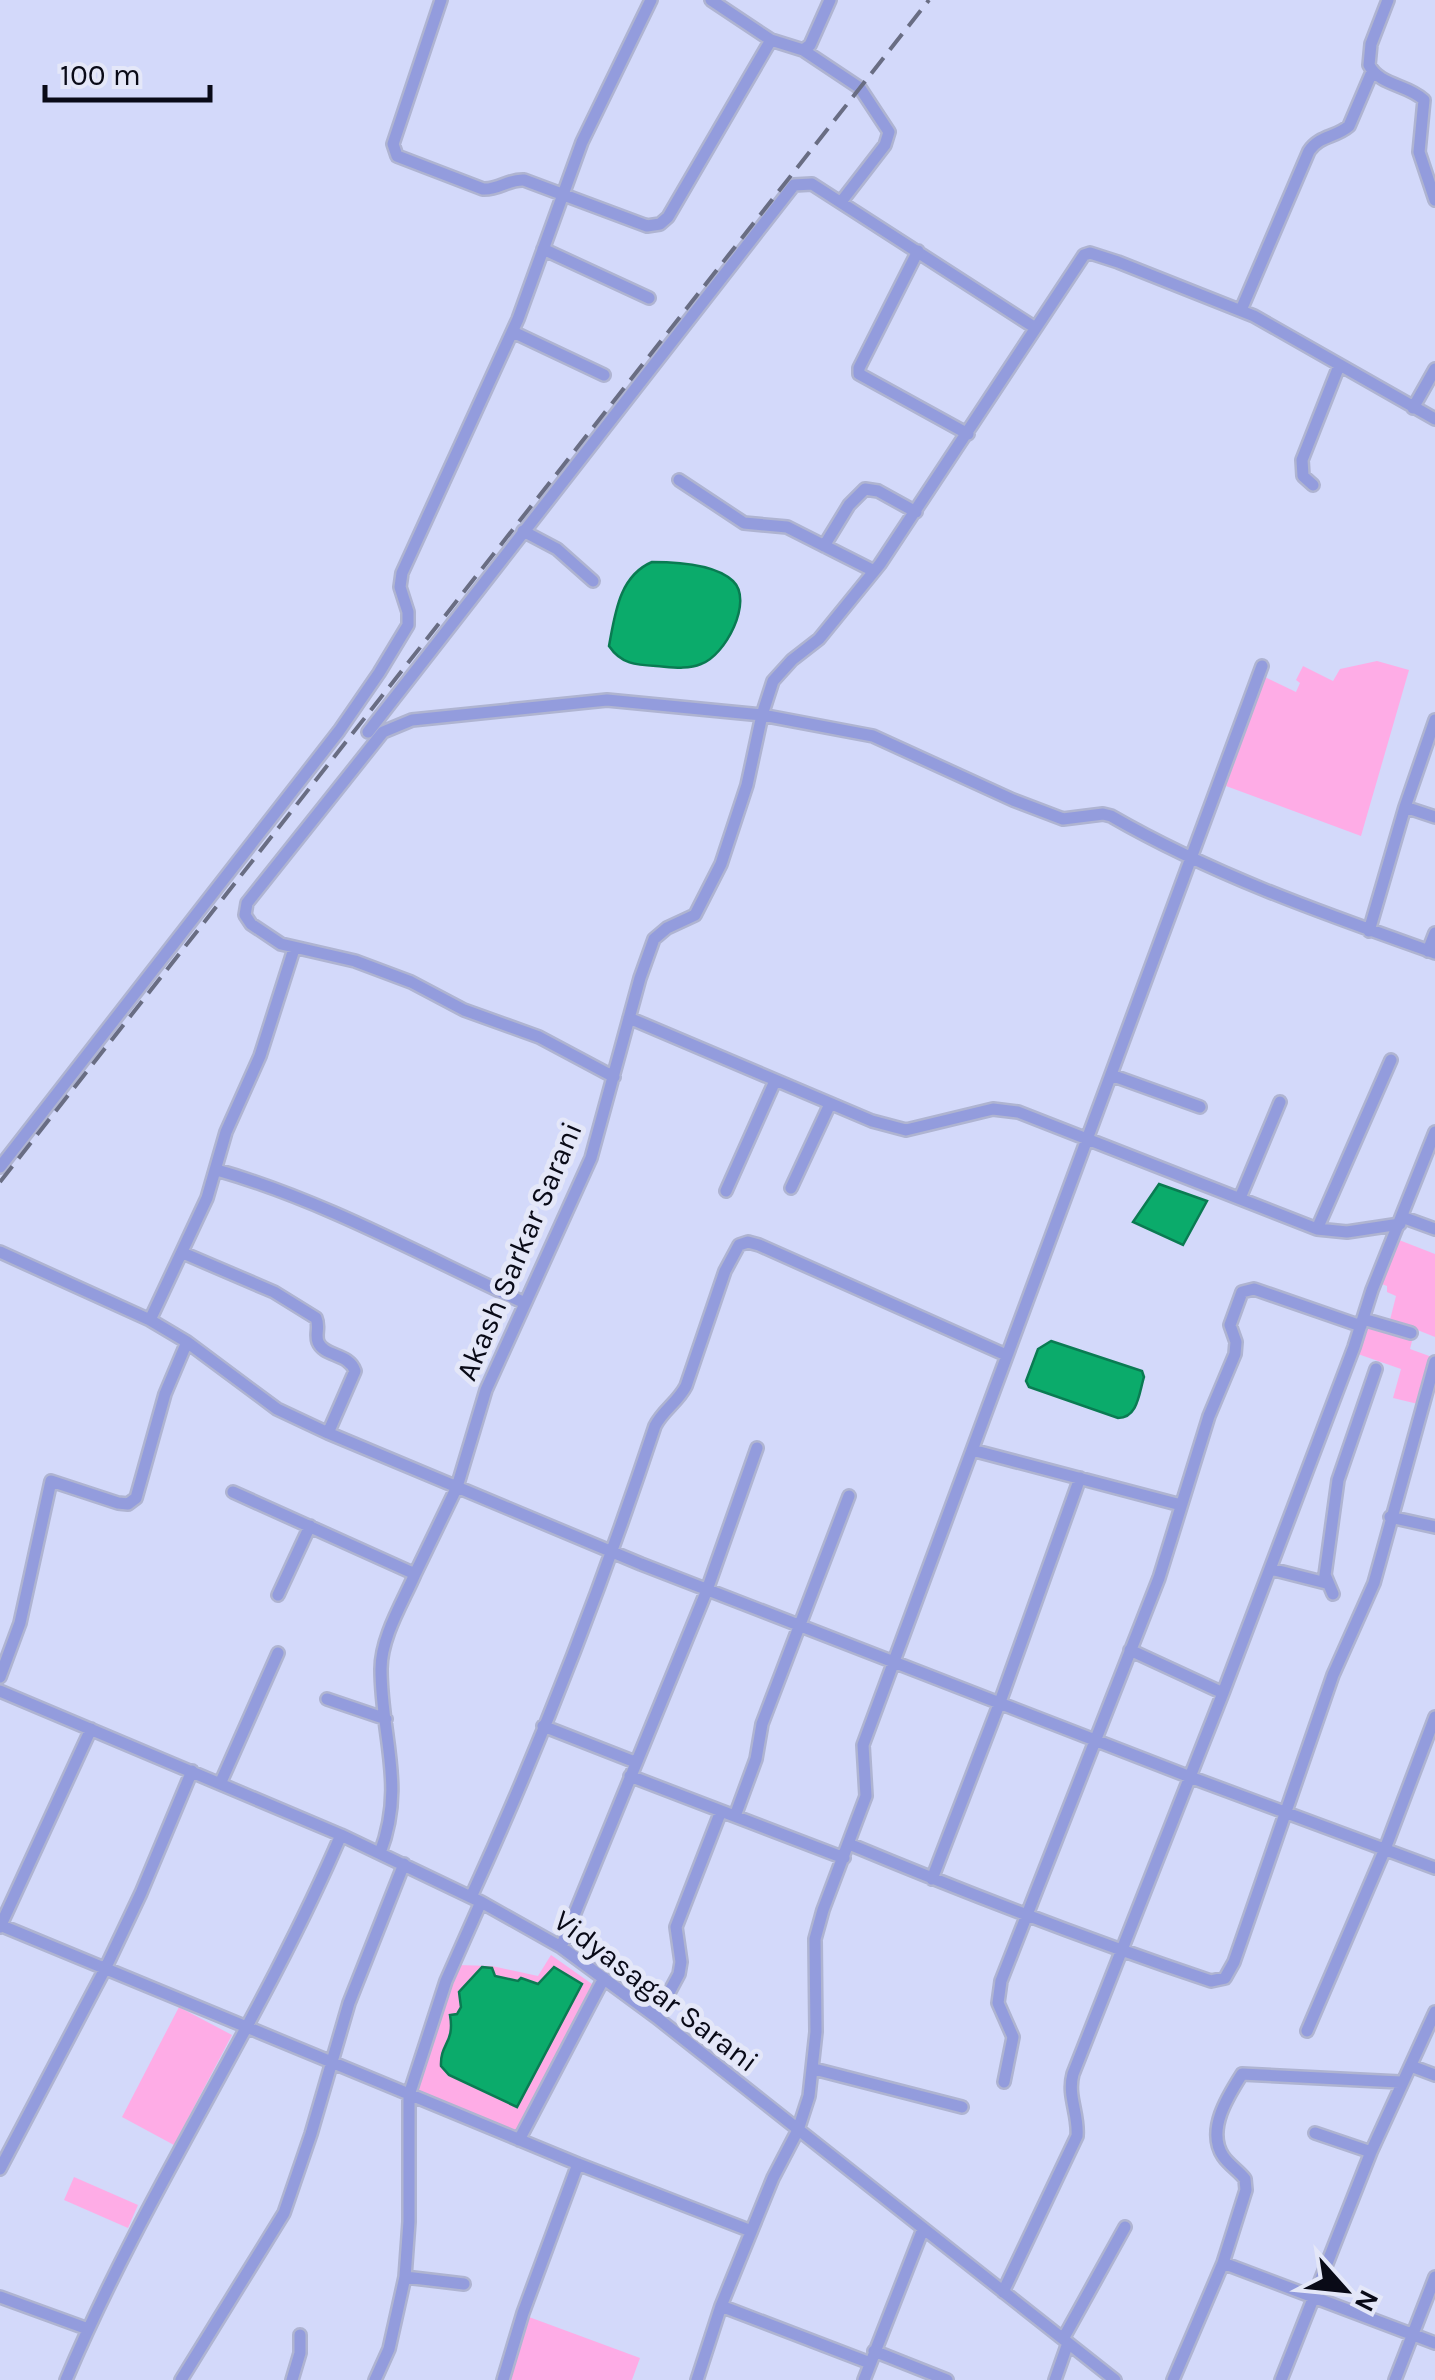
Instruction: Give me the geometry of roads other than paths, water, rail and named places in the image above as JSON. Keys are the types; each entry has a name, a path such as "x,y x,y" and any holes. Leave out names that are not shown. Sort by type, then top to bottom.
{"street":[{"path":"442,0 394,151 404,160 482,189 492,190 511,180 524,180 647,226 660,224 771,40"},
{"path":"0,1166 348,719 406,632 408,612 400,587 402,573 513,332 589,127 651,0"},
{"path":"710,0 771,40 804,50 860,88 889,132 884,146 842,202"},
{"path":"804,50 810,45 830,0"},
{"path":"1388,0 1371,44 1372,72 1349,126 1343,132 1322,137 1308,151 1241,310 1435,419"},
{"path":"1372,72 1415,91 1424,100 1420,152 1435,200"},
{"path":"614,1077 539,1037 464,1010 411,982 355,961 294,949 273,940 251,924 245,906 524,532 794,185 812,184 1034,328"},
{"path":"543,250 649,298"},
{"path":"918,252 859,368 860,374 968,434"},
{"name":"Akash Sarkar Sarani","path":"380,1853 394,1807 381,1666 385,1646 457,1488 486,1390 591,1158 654,939 660,932 695,915 711,888 743,798 772,681 819,639 874,572 1079,260 1090,253 1241,310"},
{"path":"513,332 604,376"},
{"path":"1313,485 1304,476 1302,460 1339,366"},
{"path":"1413,408 1435,369"},
{"path":"679,480 744,523 787,527 874,572"},
{"path":"824,546 849,505 865,490 878,490 916,512"},
{"path":"524,532 557,549 593,580"},
{"path":"697,2380 751,2230 798,2130 814,2069 816,1939 866,1796 863,1745 1262,666"},
{"path":"373,735 412,720 607,700 762,715 873,736 1054,816 1111,816 1193,859 1432,952 1435,933"},
{"path":"348,719 373,735"},
{"path":"1370,931 1405,807 1435,720"},
{"path":"1405,807 1435,818"},
{"path":"150,1320 183,1254 216,1170 226,1132 260,1056 294,949"},
{"path":"629,1018 872,1122 906,1130 1002,1108 1317,1229 1347,1232 1401,1220 1435,1229"},
{"path":"1317,1229 1391,1060"},
{"path":"1110,1075 1200,1107"},
{"path":"726,1191 775,1081"},
{"path":"1240,1198 1280,1102"},
{"path":"791,1188 830,1104"},
{"path":"1003,2292 1077,2136 1070,2084 1224,1693 1435,1132"},
{"path":"216,1170 271,1186 322,1207 525,1303"},
{"path":"375,2380 388,2349 405,2278 410,2222 409,2095 446,1981 612,1553 655,1426 686,1386 725,1271 739,1245 760,1245 1006,1355"},
{"path":"0,1252 150,1320 187,1342 277,1409 328,1433 612,1553 1190,1778 1435,1868"},
{"path":"183,1254 274,1292 316,1318 321,1346 350,1360 355,1371 328,1433"},
{"path":"1004,2082 1013,2037 1000,2012 1000,1981 1159,1578 1209,1416 1235,1354 1230,1324 1242,1292 1254,1289 1411,1333"},
{"path":"0,1678 20,1623 52,1480 118,1503 128,1504 136,1498 166,1394 187,1342"},
{"path":"849,1844 1027,1918 1121,1952 1211,1981 1226,1978 1333,1675 1374,1583 1435,1362"},
{"path":"1271,1568 1329,1588 1338,1480 1376,1369"},
{"path":"564,1949 635,1762 707,1590 756,1448"},
{"path":"972,1450 1181,1505"},
{"path":"932,1879 1080,1478"},
{"path":"233,1492 415,1574"},
{"path":"735,1816 756,1759 762,1724 849,1496"},
{"path":"1390,1517 1435,1528"},
{"path":"278,1595 310,1526"},
{"path":"1130,1650 1224,1693"},
{"path":"220,1784 278,1653"},
{"name":"Vidyasagar Sarani","path":"0,1691 342,1835 476,1900 564,1949 656,2016 1115,2380"},
{"path":"327,1699 386,1719"},
{"path":"1307,2031 1385,1849 1435,1718"},
{"path":"543,1726 635,1762"},
{"path":"91,1729 0,1926 578,2164 751,2230"},
{"path":"0,2170 106,1967 192,1771"},
{"path":"630,1776 844,1858"},
{"path":"656,2016 679,1974 682,1962 676,1927 721,1811"},
{"path":"66,2380 174,2157 297,1935 342,1835"},
{"path":"181,2380 284,2213 365,1959 404,1864"},
{"path":"519,2140 604,1978"},
{"path":"1281,2380 1400,2082 1435,2012"},
{"path":"1411,2066 1435,2076"},
{"path":"814,2069 962,2107"},
{"path":"1172,2380 1223,2262 1246,2184 1224,2158 1216,2135 1225,2104 1242,2074 1400,2082"},
{"path":"1315,2133 1371,2152"},
{"path":"503,2380 578,2164"},
{"path":"1055,2380 1065,2341 1125,2227"},
{"path":"864,2380 923,2229"},
{"path":"1223,2262 1435,2343"},
{"path":"1396,2380 1435,2277"},
{"path":"405,2278 464,2284"},
{"path":"0,2297 88,2329"},
{"path":"721,2306 947,2380"},
{"path":"292,2380 300,2352 300,2334"}],"railway":[{"path":"0,1182 929,0"}]}
